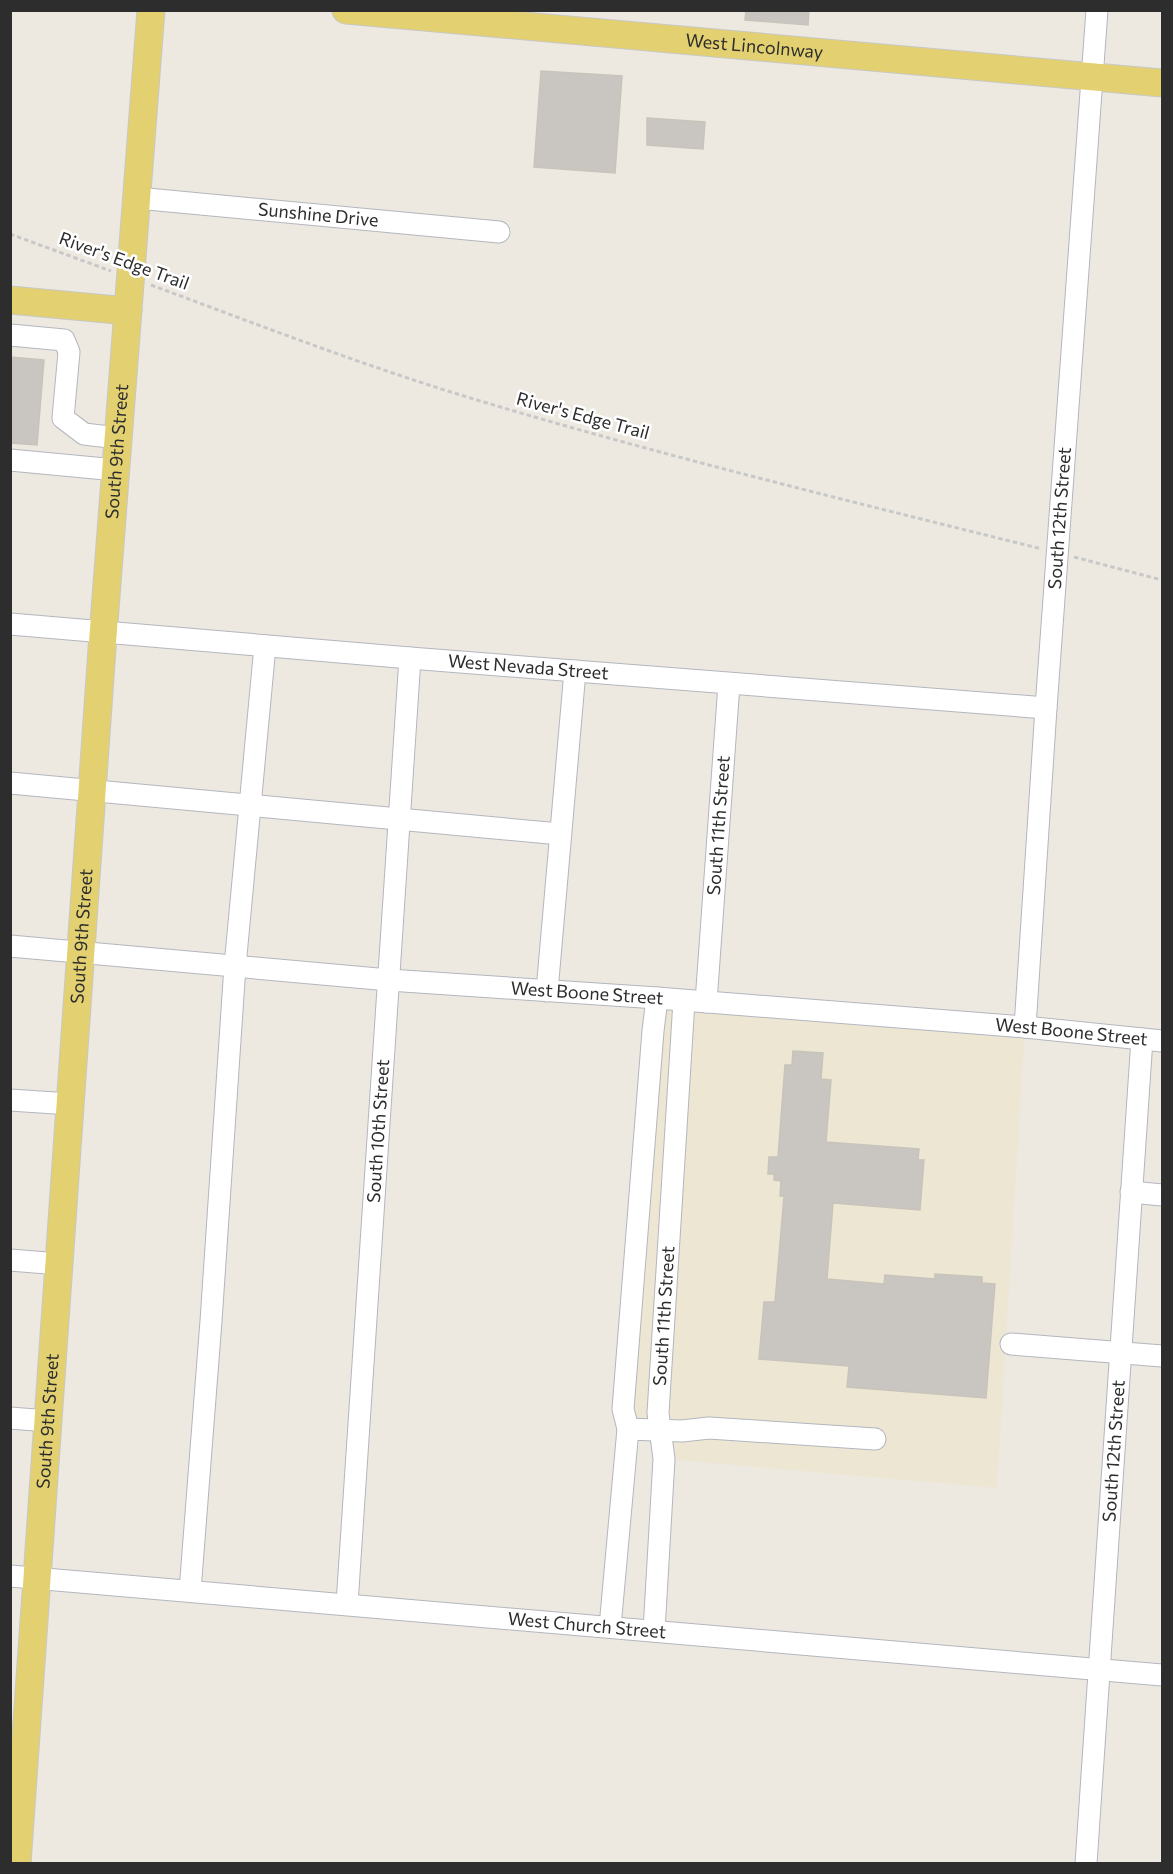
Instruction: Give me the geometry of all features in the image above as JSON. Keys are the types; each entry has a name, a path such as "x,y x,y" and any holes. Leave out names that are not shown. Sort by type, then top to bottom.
{"main road":[{"name":"South 9th Street","path":"17,1863 18,1738 38,1578 103,632 152,10"},
{"name":"West Lincolnway","path":"346,10 1093,75 1162,83"},
{"path":"10,300 128,311"}],"street":[{"name":"South 12th Street","path":"1025,1027 1096,10"},
{"name":"Sunshine Drive","path":"137,198 499,232"},
{"path":"10,335 64,340 69,352 63,418 84,434 118,438"},
{"path":"10,460 116,470"},
{"name":"West Nevada Street","path":"10,624 1046,708"},
{"path":"190,1591 235,966 265,646"},
{"name":"South 10th Street","path":"346,1604 410,658"},
{"path":"547,991 575,671"},
{"name":"South 11th Street","path":"706,1002 729,684"},
{"path":"10,783 560,834"},
{"name":"West Boone Street","path":"10,946 388,980 657,998 1025,1027 1152,1040"},
{"name":"South 11th Street","path":"610,1627 628,1429 623,1409 657,998"},
{"name":"South 11th Street","path":"654,1631 664,1459 658,1413 684,1001"},
{"name":"South 12th Street","path":"1086,1863 1131,1192 1152,1040"},
{"path":"10,1100 70,1104"},
{"path":"1131,1192 1162,1195"},
{"path":"10,1260 59,1264"},
{"path":"1011,1344 1162,1356"},
{"path":"10,1418 48,1421"},
{"path":"628,1429 682,1431 709,1428 875,1439"},
{"name":"West Church Street","path":"10,1576 1162,1675"}],"path":[{"name":"River's Edge Trail","path":"10,234 349,359 477,400 748,475 1162,580"}],"shaded area":[{"path":"666,999 1025,1027 997,1488 664,1459 629,1416"}],"building":[{"path":"746,10 809,10 808,25 745,20"},
{"path":"541,71 622,76 615,173 534,167"},
{"path":"647,118 705,122 703,149 647,145"},
{"path":"10,357 44,360 37,445 10,443"},
{"path":"793,1051 823,1053 821,1079 831,1080 826,1142 919,1149 918,1160 924,1160 920,1210 833,1203 827,1279 884,1284 885,1275 935,1279 935,1274 982,1277 982,1283 995,1284 986,1398 847,1387 849,1366 759,1359 764,1302 775,1302 784,1196 780,1196 781,1181 774,1180 774,1174 768,1174 769,1157 778,1157 785,1065 792,1065"}]}
